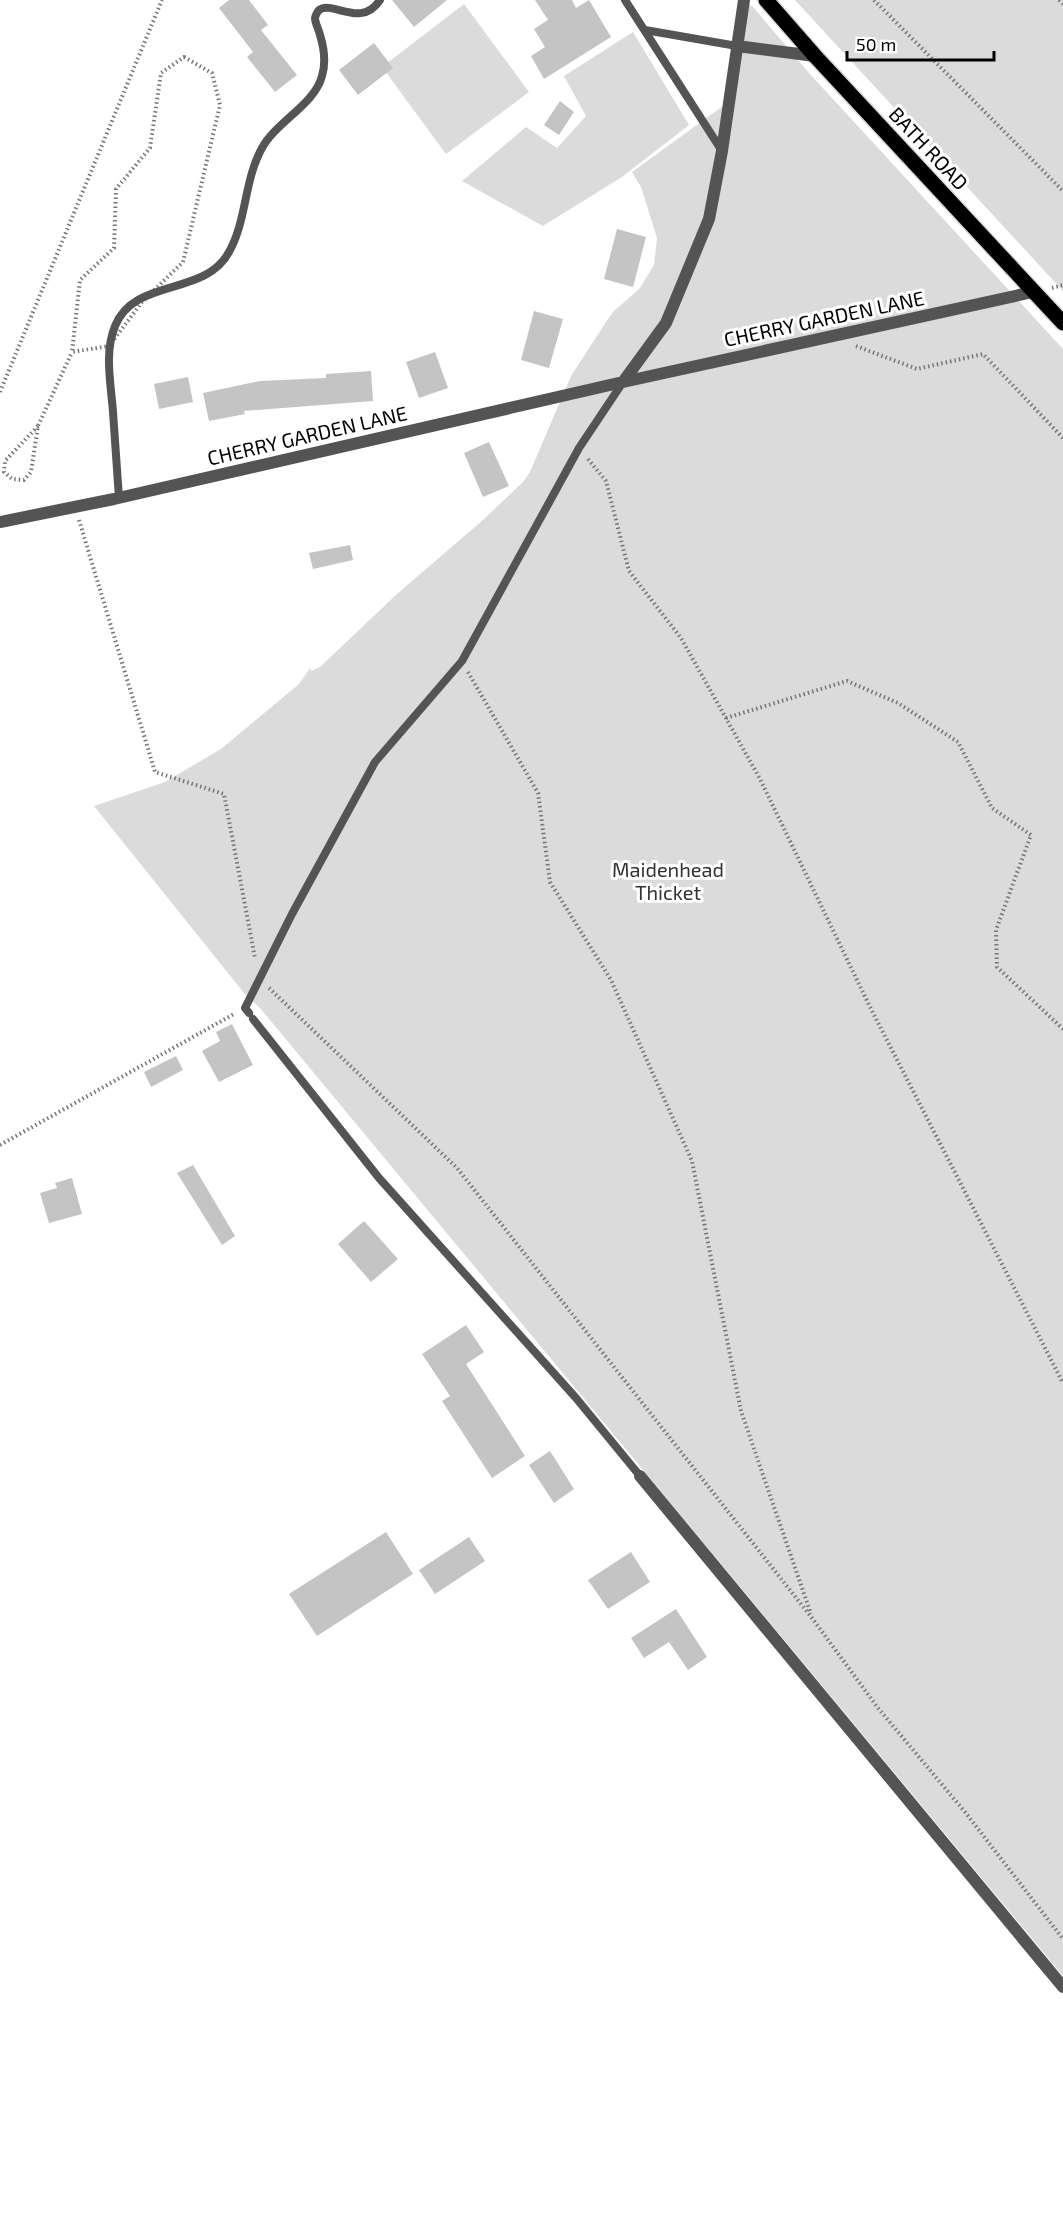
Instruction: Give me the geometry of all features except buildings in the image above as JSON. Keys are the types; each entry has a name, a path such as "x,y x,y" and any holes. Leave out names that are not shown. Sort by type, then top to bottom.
{"main road":[{"name":"BATH ROAD","path":"766,0 815,56 1063,323"}],"street":[{"path":"623,382 666,323 709,219 722,151 744,0"},
{"path":"737,46 815,56"},
{"name":"CHERRY GARDEN LANE","path":"0,522 75,508 623,382 1033,292"},
{"path":"640,1476 1063,1987"}],"lane":[{"path":"119,498 109,346 120,317 140,297 205,275 220,264 236,237 252,174 261,150 270,135 316,90 322,77 324,61 315,18 320,9 329,5 359,12 369,10 380,0"},
{"path":"625,0 722,151"},
{"path":"645,30 737,46"},
{"path":"623,382 579,448 462,661 375,762 259,979 249,1013 379,1178 576,1398 640,1476"}],"path":[{"path":"0,392 162,0"},
{"path":"874,0 1063,191"},
{"path":"1059,0 1063,4"},
{"path":"38,426 5,461 4,472 12,479 24,480 30,472 38,426 72,352 80,280 114,248 116,189 150,148 161,73 184,57 212,73 220,105 183,262 151,294 109,346 72,352"},
{"path":"847,333 854,345 917,369 983,354 1063,438"},
{"path":"579,448 606,481 629,571 681,638 760,779 871,1009 1063,1383"},
{"path":"75,508 155,772 224,794 259,979 457,1168 812,1618 878,1708 965,1812 1063,1939"},
{"path":"462,661 538,793 550,882 611,980 692,1161 741,1411 812,1618"},
{"path":"726,718 847,681 898,703 958,742 992,808 1031,835 996,930 997,967 1063,1029"},
{"path":"0,1145 249,1013"}],"green space":[{"name":"Maidenhead Thicket","path":"744,0 754,8 809,73 1063,349 1063,1976 260,1008 244,993 94,806 165,782 221,749 299,684 310,668 311,671 320,667 398,593 483,520 523,482 530,472 571,376 613,312 640,288 654,265 657,238 641,187 632,172 723,106 734,29"},
{"path":"795,0 1063,0 1063,291"},
{"path":"464,4 529,92 446,154 382,67"},
{"path":"633,32 689,125 622,177 543,226 462,181 526,127 557,148 586,116 564,76"}]}
